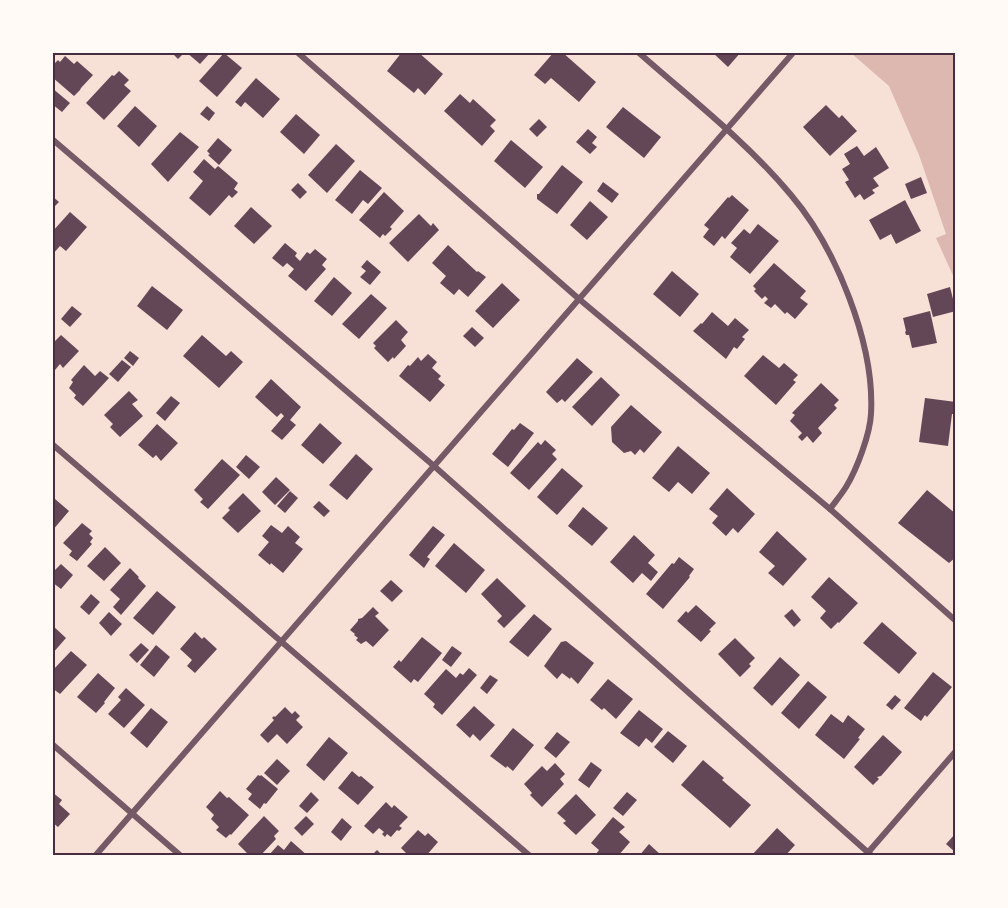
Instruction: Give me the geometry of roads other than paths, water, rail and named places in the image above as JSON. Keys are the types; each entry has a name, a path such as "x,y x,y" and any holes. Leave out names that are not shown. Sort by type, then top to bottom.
{"street":[{"path":"297,52 579,299 830,509 956,621"},
{"path":"638,52 767,167 807,215 824,242 840,275 865,351 871,384 871,415 867,439 854,471 847,486 830,509"},
{"path":"95,855 792,54"},
{"path":"52,139 434,466 868,854 956,751"},
{"path":"52,444 530,855"},
{"path":"52,744 181,855"}]}
